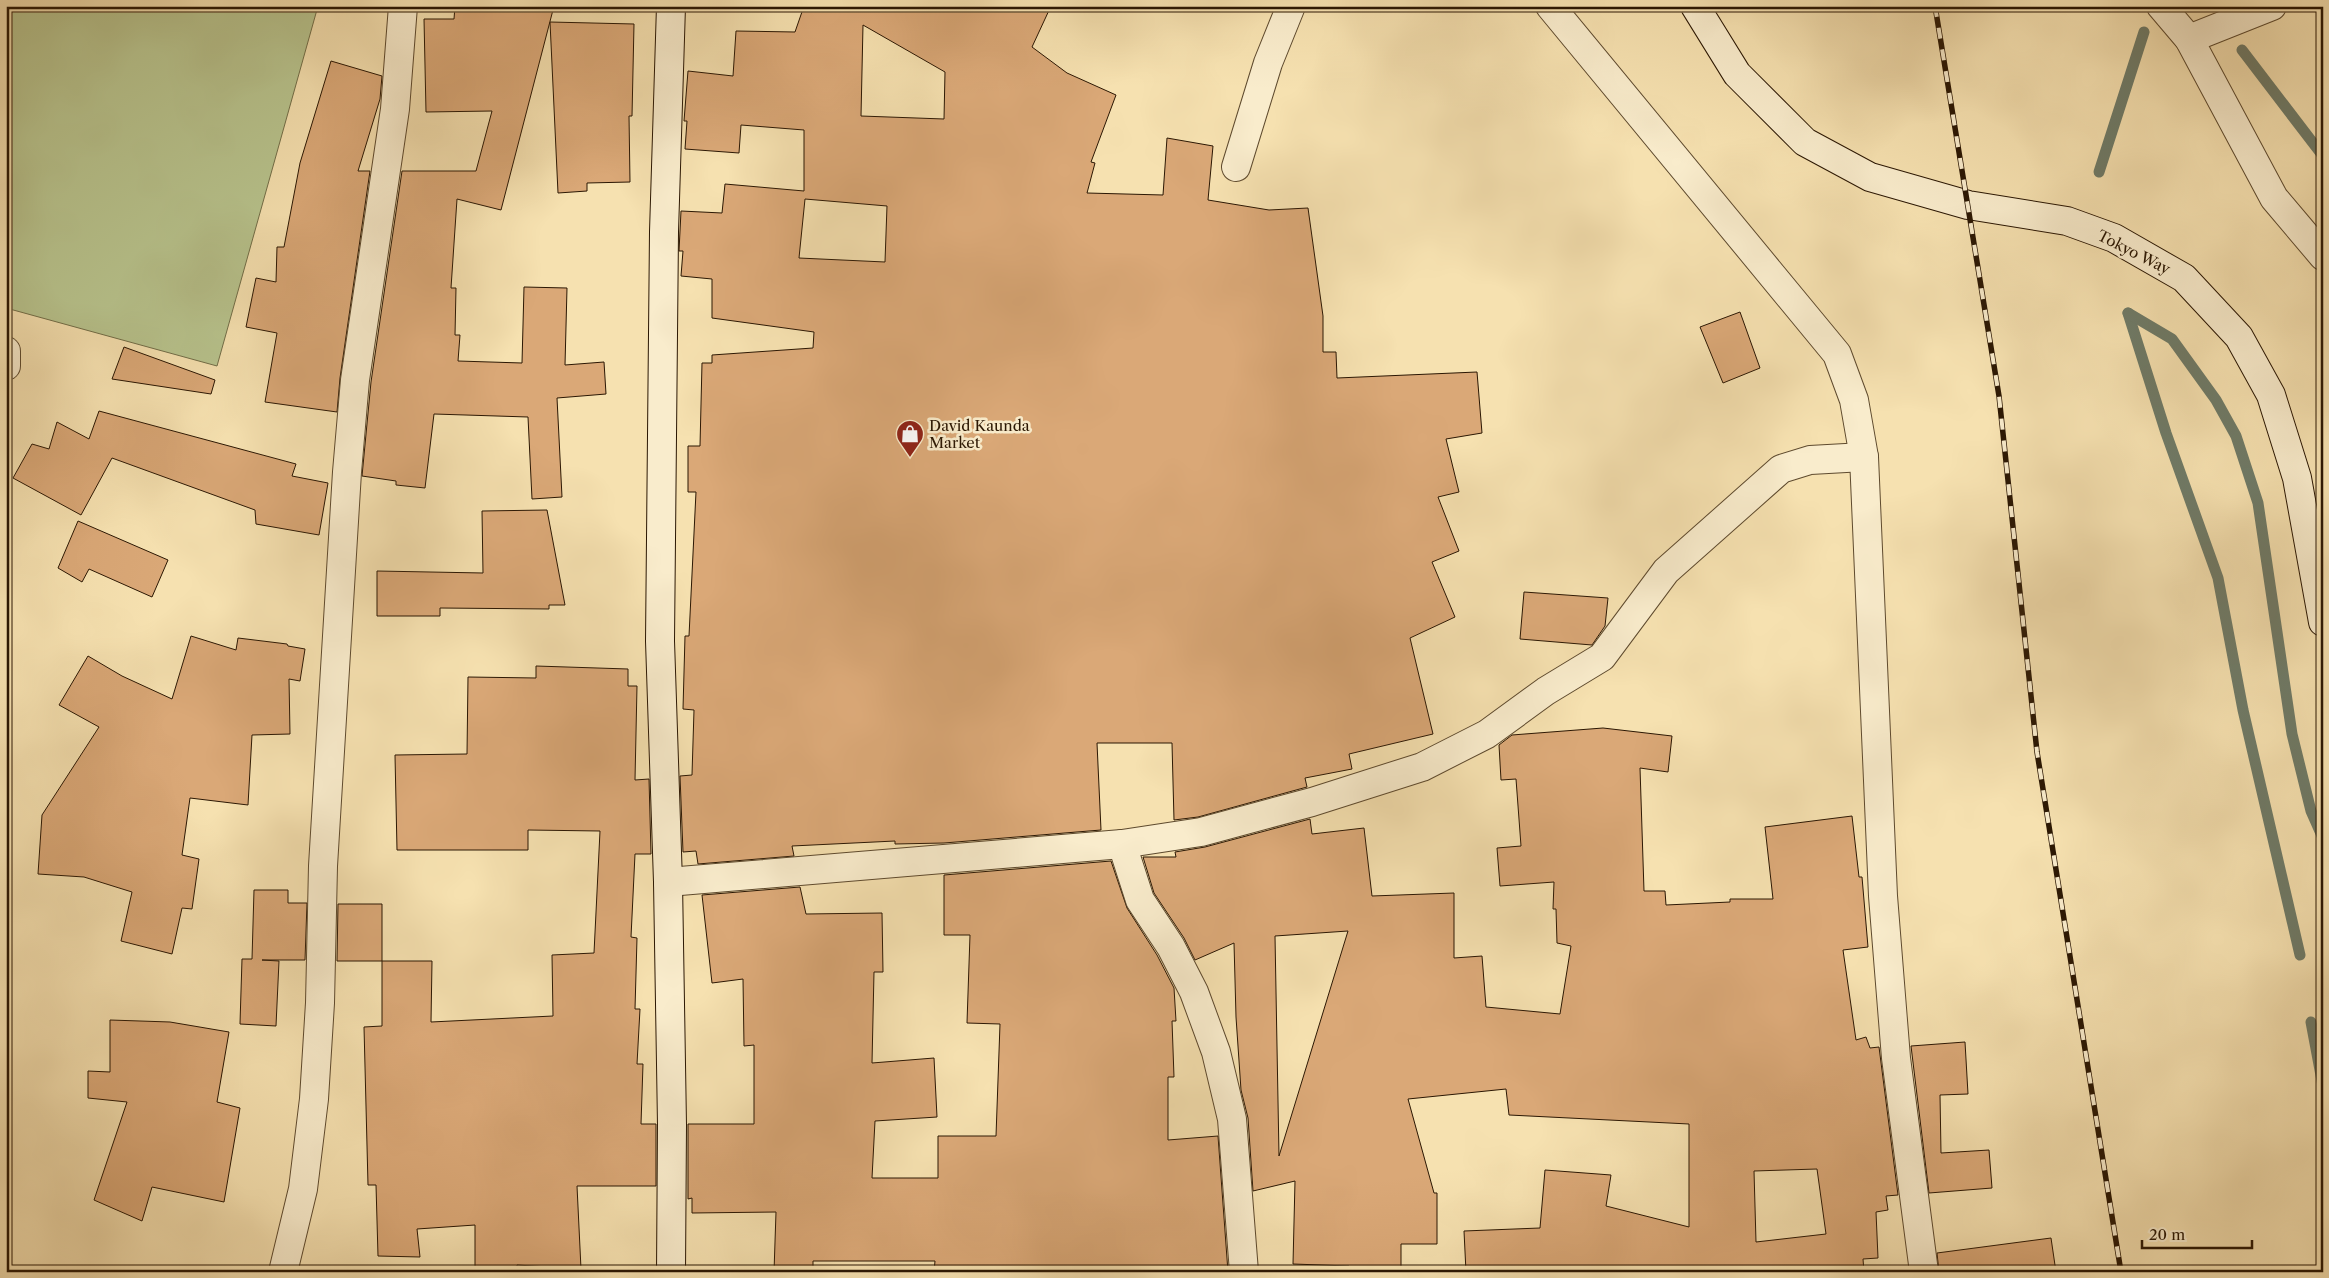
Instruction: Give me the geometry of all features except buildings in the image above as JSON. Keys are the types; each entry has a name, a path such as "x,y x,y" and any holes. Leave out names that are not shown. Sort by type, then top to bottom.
{"street":[{"path":"283,1272 303,1189 314,1099 320,1003 323,857 348,463 355,380 396,109 403,6"},
{"path":"671,6 664,232 660,641 668,882 672,1125 671,1272"},
{"path":"1236,167 1268,63 1291,6"},
{"path":"1550,6 1837,354 1854,400 1864,457 1883,896 1896,1058 1924,1272"},
{"name":"Tokyo Way","path":"1695,6 1737,74 1805,142 1870,177 1968,205 2067,221 2114,238 2184,278 2239,337 2272,395 2298,478 2323,622"},
{"path":"2161,6 2189,39 2274,198 2323,256"},
{"path":"2189,39 2272,6"},
{"path":"6,351 6,366"},
{"path":"668,882 1122,844 1201,832 1312,802 1422,767 1487,734 1546,691 1602,656 1666,570 1781,469 1810,460 1864,457"},
{"path":"1122,844 1140,900 1171,947 1194,992 1216,1052 1232,1119 1244,1272"}],"green space":[{"path":"6,6 318,6 217,366 6,308"}],"waterway":[{"path":"2099,172 2144,32"},
{"path":"2242,50 2323,156"},
{"path":"2128,313 2166,433 2218,578 2243,710 2300,955"},
{"path":"2128,313 2172,339 2216,400 2236,436 2258,503 2292,734 2311,811 2323,838"},
{"path":"2311,1022 2323,1086"}],"railway":[{"path":"1935,6 1999,396 2037,752 2121,1272"}],"place":[{"name":"David Kaunda Market","path":"910,458"}]}
